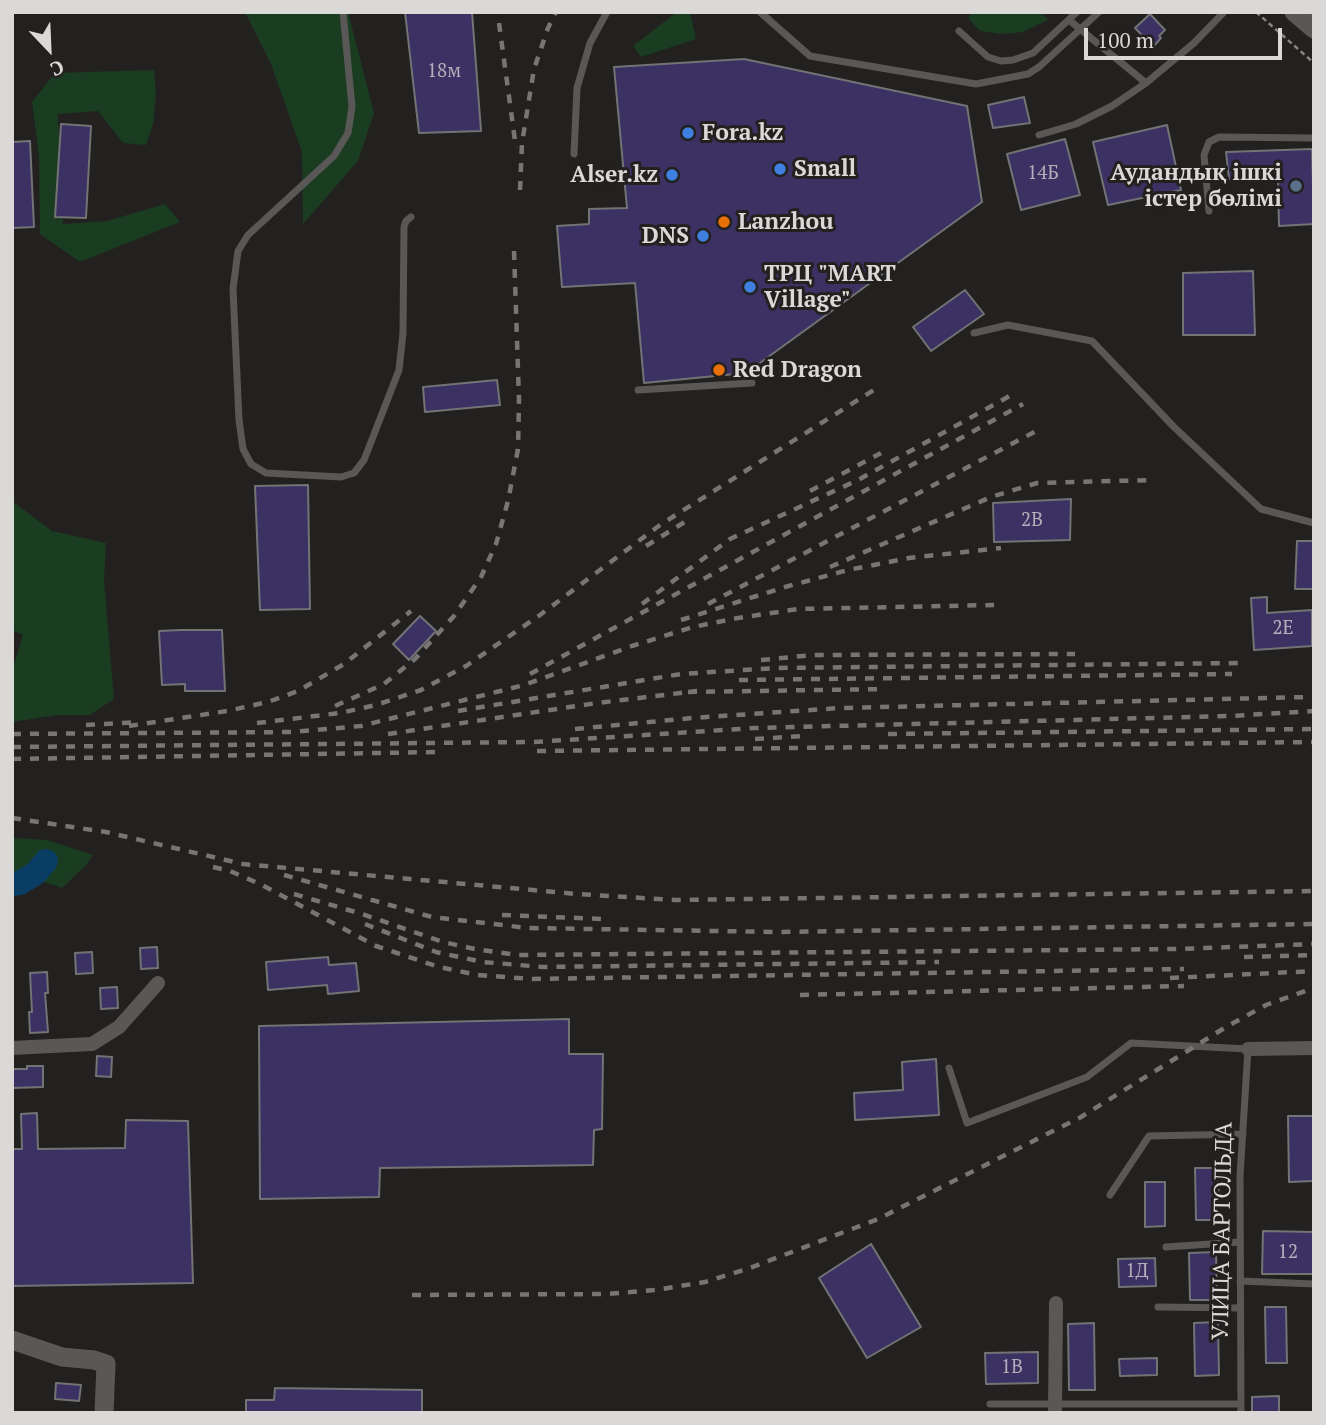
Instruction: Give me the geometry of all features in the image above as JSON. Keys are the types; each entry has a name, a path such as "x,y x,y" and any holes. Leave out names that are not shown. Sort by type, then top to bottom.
{"street":[{"path":"1295,13 1314,29"},
{"path":"12,1048 92,1044 119,1027 158,983"},
{"path":"1248,1049 1314,1048"},
{"path":"1055,1408 1056,1303"},
{"path":"12,1340 62,1357 106,1364 104,1413"}],"lane":[{"path":"343,12 352,107 348,133 334,156 248,235 238,251 233,289 239,420 243,449 251,464 266,473 341,477 354,473 364,460 398,370 402,333 404,228 411,217"},
{"path":"573,154 577,89 590,43 607,12"},
{"path":"760,12 810,56 976,84 1028,74 1099,12"},
{"path":"959,31 988,57 1001,61 1013,60 1033,53 1077,12"},
{"path":"1039,135 1076,124 1112,106 1146,83 1194,43 1224,12"},
{"path":"1069,20 1146,83"},
{"path":"1209,211 1204,155 1209,142 1219,137 1314,138"},
{"path":"974,332 1008,325 1092,341 1174,427 1261,509 1314,523"},
{"path":"638,390 752,383"},
{"path":"949,1068 967,1123 1087,1077 1131,1043 1248,1049"},
{"name":"УЛИЦА БАРТОЛЬДА","path":"1241,1413 1240,1242 1248,1049"},
{"path":"1111,1195 1149,1136 1243,1134"},
{"path":"1166,1247 1240,1242"},
{"path":"1240,1281 1314,1284"},
{"path":"1158,1307 1240,1308"},
{"path":"990,1404 1055,1408 1241,1404"}],"path":[{"path":"1256,12 1314,64"}],"green space":[{"path":"245,12 348,12 374,113 358,161 303,224 302,152 271,64"},
{"path":"677,12 690,12 696,39 641,57 633,46"},
{"path":"973,12 1040,12 1048,20 1023,32 1003,34 980,31 968,18"},
{"path":"154,70 156,95 153,124 146,145 123,143 98,111 58,114 63,224 107,221 165,204 180,222 80,262 40,234 39,156 32,102 55,73"},
{"path":"12,501 52,531 106,543 104,580 114,699 90,715 57,715 12,722 12,671 23,635 12,630"},
{"path":"12,838 47,840 93,855 62,888 12,871"}],"building":[{"path":"405,12 472,12 481,131 419,133"},
{"path":"1150,14 1165,30 1153,47 1135,28"},
{"name":"ТРЦ \"MART Village\"","path":"744,59 967,106 982,202 746,373 644,383 635,283 562,287 557,226 589,224 589,209 627,208 614,67"},
{"path":"1024,97 1030,123 993,128 988,105"},
{"path":"61,124 91,126 86,218 55,217"},
{"path":"1167,125 1181,190 1108,205 1093,142"},
{"path":"1065,139 1080,195 1021,210 1007,154"},
{"path":"30,141 34,227 12,228 12,142"},
{"name":"Аудандық ішкі істер бөлімі","path":"1312,149 1314,224 1279,226 1278,178 1229,179 1226,152"},
{"path":"1253,271 1255,335 1183,335 1183,273"},
{"path":"965,290 984,314 931,351 913,327"},
{"path":"497,380 500,405 425,412 423,387"},
{"path":"308,485 310,609 260,610 255,486"},
{"path":"1071,499 1070,540 994,542 993,503"},
{"path":"1297,541 1314,541 1314,589 1295,589"},
{"path":"1267,597 1267,613 1312,610 1312,646 1254,650 1251,598"},
{"path":"420,616 436,631 409,660 393,644"},
{"path":"222,630 225,691 185,691 185,684 162,685 159,631"},
{"path":"157,947 158,968 141,969 140,948"},
{"path":"92,952 93,973 76,974 75,953"},
{"path":"328,957 329,965 356,963 359,991 328,994 327,985 268,990 266,962"},
{"path":"47,972 48,993 45,993 48,1032 30,1033 30,973"},
{"path":"117,987 118,1008 101,1009 100,988"},
{"path":"569,1019 569,1054 603,1054 602,1129 594,1130 593,1165 380,1168 379,1197 260,1199 259,1026"},
{"path":"97,1056 112,1057 111,1077 96,1076"},
{"path":"936,1059 939,1115 855,1120 854,1093 903,1090 902,1062"},
{"path":"27,1066 43,1066 43,1087 12,1088 12,1069 27,1069"},
{"path":"37,1113 38,1149 125,1148 126,1120 188,1121 193,1283 12,1286 12,1149 22,1149 21,1114"},
{"path":"1288,1116 1314,1116 1314,1181 1289,1182"},
{"path":"1195,1168 1218,1168 1219,1220 1196,1220"},
{"path":"1145,1182 1165,1182 1165,1226 1145,1227"},
{"path":"1263,1231 1314,1232 1314,1274 1262,1274"},
{"path":"871,1244 921,1327 867,1358 819,1278"},
{"path":"1216,1252 1217,1300 1190,1300 1189,1253"},
{"path":"1155,1258 1156,1286 1119,1287 1118,1259"},
{"path":"1265,1307 1286,1307 1287,1363 1266,1363"},
{"path":"1218,1322 1219,1375 1195,1376 1194,1323"},
{"path":"1094,1323 1095,1390 1069,1390 1068,1324"},
{"path":"1038,1352 1038,1383 986,1384 985,1353"},
{"path":"1157,1358 1157,1375 1120,1376 1119,1359"},
{"path":"56,1383 81,1385 79,1401 55,1399"},
{"path":"275,1388 422,1390 422,1413 246,1413 246,1400 274,1400"},
{"path":"1279,1396 1279,1413 1252,1413 1252,1397"}],"waterway":[{"path":"12,884 20,883 36,873 46,861"}],"railway":[{"path":"520,190 522,143 534,69 556,12"},
{"path":"499,23 516,148"},
{"path":"335,706 384,684 415,659 454,616 481,577 496,544 518,449 514,251"},
{"path":"257,723 340,713 376,705 421,690 466,666 540,615 660,525 880,386"},
{"path":"642,604 730,539 858,480 1015,393"},
{"path":"530,674 1023,404"},
{"path":"708,604 1040,429"},
{"path":"810,491 881,453"},
{"path":"830,567 991,497 1037,483 1153,480"},
{"path":"646,546 691,518"},
{"path":"681,620 848,570 909,558 1001,548"},
{"path":"12,734 291,732 361,726 524,685 632,646 693,627 738,618 798,609 994,605"},
{"path":"129,726 227,711 268,702 298,691 344,664 411,611"},
{"path":"761,660 813,655 1075,654"},
{"path":"458,711 681,674 776,668 1242,663"},
{"path":"739,680 1232,674"},
{"path":"688,692 886,689"},
{"path":"388,734 697,691"},
{"path":"575,729 840,708 1309,697"},
{"path":"12,747 534,742 755,728 1230,716 1314,711"},
{"path":"86,725 138,722"},
{"path":"888,734 1314,729"},
{"path":"755,739 804,736"},
{"path":"537,751 1314,742"},
{"path":"12,759 439,752"},
{"path":"12,818 106,832 243,864 577,894 675,900 1314,891"},
{"path":"213,867 260,884 376,946 439,967 478,975 532,979 1184,969"},
{"path":"284,875 432,917 528,928 778,932 1314,924"},
{"path":"294,894 443,942 518,955 1178,949 1314,944"},
{"path":"502,915 603,919"},
{"path":"365,924 436,952 483,962 543,967 939,962"},
{"path":"1244,957 1314,955"},
{"path":"1170,978 1314,971"},
{"path":"800,995 1184,986"},
{"path":"412,1295 608,1294 705,1282 750,1268 878,1219 1081,1117 1266,1005 1314,988"}],"place":[{"name":"Fora.kz","path":"688,133"},
{"name":"Small","path":"780,169"},
{"name":"Alser.kz","path":"672,175"},
{"name":"Аудандық ішкі істер бөлімі","path":"1296,186"},
{"name":"Lanzhou","path":"724,222"},
{"name":"DNS","path":"703,236"},
{"name":"ТРЦ \"MART Village\"","path":"750,287"},
{"name":"Red Dragon","path":"719,370"}]}
